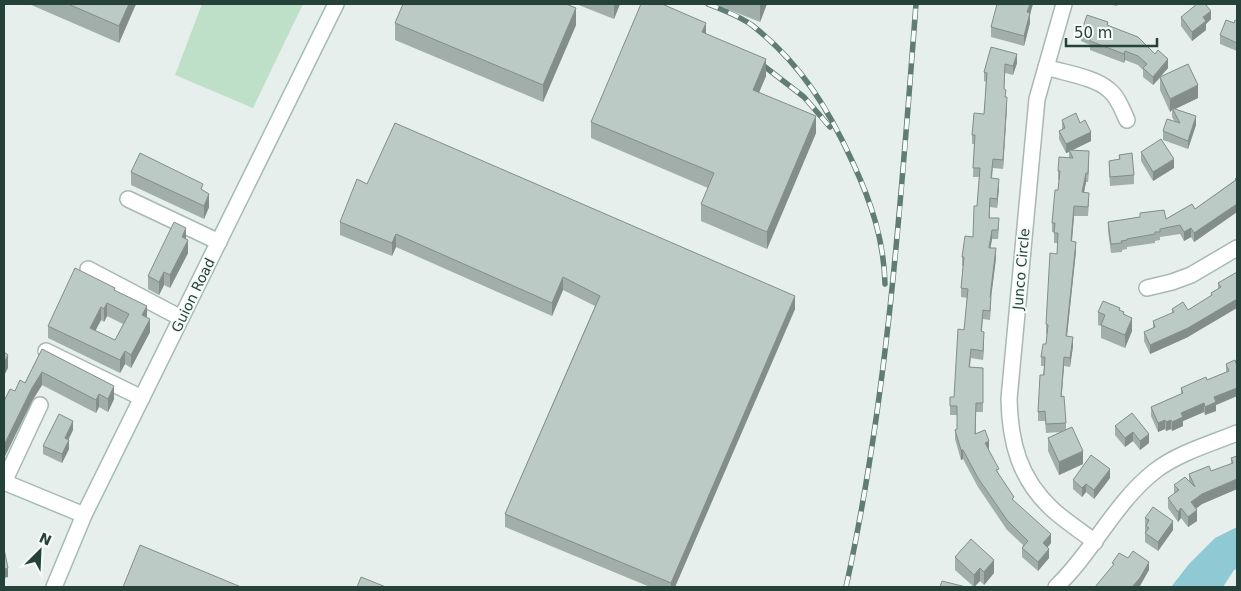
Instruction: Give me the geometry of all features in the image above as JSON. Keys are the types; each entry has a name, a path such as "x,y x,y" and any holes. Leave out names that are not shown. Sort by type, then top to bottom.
{"street":[{"name":"Guion Road","path":"54,587 84,515 336,4"},
{"name":"Junco Circle","path":"1064,4 1037,99 1009,398 1010,426 1018,460 1033,486 1052,509 1095,542"},
{"path":"1046,68 1090,80 1108,89 1117,99 1127,120"},
{"path":"128,199 218,242"},
{"path":"1147,288 1172,282 1191,274 1237,248"},
{"path":"88,269 181,318"},
{"path":"46,351 142,398"},
{"path":"40,405 4,482 84,515"},
{"path":"1056,587 1072,572 1130,495 1155,471 1176,458 1237,433"}],"green space":[{"path":"202,4 303,4 253,108 175,75"}],"water":[{"path":"1237,527 1237,569 1234,570 1223,587 1171,587 1189,564 1215,538"}],"building":[{"path":"68,4 129,4 119,26"},
{"path":"403,4 566,4 576,8 543,85 395,23"},
{"path":"641,4 662,4 706,23 702,32 766,59 753,90 816,116 767,232 701,204 714,173 591,122"},
{"path":"997,4 1030,4 1027,12 1030,13 1024,36 991,27"},
{"path":"1197,4 1205,4 1211,11 1203,17 1206,21 1192,32 1181,17"},
{"path":"1087,15 1108,22 1107,25 1138,37 1155,54 1158,50 1168,59 1153,77 1143,68 1147,64 1138,56 1125,51 1124,54 1090,41 1092,36 1081,33"},
{"path":"1226,20 1234,23 1235,20 1237,21 1237,43 1220,35"},
{"path":"991,47 1017,54 1013,66 1005,64 1004,89 1006,90 1005,97 1007,97 1003,160 993,159 991,178 999,179 997,199 990,198 989,218 999,218 998,230 992,230 989,248 996,248 990,311 983,310 981,331 984,332 983,351 971,349 969,367 983,368 983,403 976,403 975,434 985,430 989,441 985,443 999,469 996,470 1014,497 1012,499 1051,534 1043,543 1049,549 1038,562 1022,548 1028,541 1007,520 978,478 963,450 961,450 955,430 957,429 957,406 950,406 950,397 954,397 958,329 964,330 968,289 961,288 964,257 962,257 965,236 973,237 974,206 977,206 980,168 973,168 975,135 972,135 974,113 984,114 987,73 984,72"},
{"path":"1188,64 1198,85 1170,99 1160,77"},
{"path":"1172,108 1196,116 1188,141 1163,131 1167,119 1180,123"},
{"path":"1076,113 1080,123 1085,120 1091,132 1066,144 1059,131 1065,128 1062,120"},
{"path":"395,123 795,296 671,583 505,514 600,296 563,277 552,303 396,234 392,243 340,222 357,179 367,184"},
{"path":"1161,139 1174,159 1153,172 1141,152"},
{"path":"1069,150 1089,151 1088,173 1086,173 1082,192 1089,193 1088,207 1074,206 1071,241 1076,242 1066,336 1073,337 1070,358 1064,357 1061,397 1064,396 1066,423 1046,424 1045,411 1038,412 1040,375 1044,375 1045,357 1041,357 1043,344 1046,344 1048,325 1046,324 1050,253 1057,254 1058,233 1054,233 1055,223 1052,223 1055,190 1058,190 1059,157 1073,158"},
{"path":"140,153 203,184 201,189 209,194 204,206 131,172"},
{"path":"1132,153 1134,175 1110,177 1109,161 1120,159 1119,155"},
{"path":"1237,177 1237,204 1194,233 1191,228 1184,232 1180,225 1160,229 1160,232 1155,232 1155,234 1111,244 1108,222 1140,217 1140,213 1164,210 1166,219 1192,204 1195,209 1236,180"},
{"path":"174,222 186,228 182,237 188,240 170,275 164,272 159,282 148,276"},
{"path":"75,268 147,306 142,315 150,319 131,355 125,351 120,360 48,326","holes":["107,303 129,314 115,340 90,328 101,307 104,309"]},
{"path":"1237,272 1237,299 1188,328 1150,345 1144,332 1155,327 1153,321 1174,312 1172,309 1183,302 1188,310 1221,287 1218,283"},
{"path":"1103,301 1120,308 1119,310 1124,312 1123,314 1132,318 1125,335 1101,325 1105,315 1098,312"},
{"path":"42,349 114,386 108,399 99,394 96,400 42,372 4,443 4,401 10,389 15,391 20,380 25,383"},
{"path":"4,352 8,355 4,363"},
{"path":"1235,360 1237,366 1237,388 1214,397 1216,402 1205,407 1204,403 1181,413 1183,417 1172,422 1171,420 1166,422 1165,420 1158,423 1151,407 1183,393 1181,388 1206,377 1207,380 1229,371 1226,364"},
{"path":"1132,413 1149,434 1140,441 1133,432 1125,438 1115,426"},
{"path":"59,414 73,421 65,438 69,440 62,454 43,446"},
{"path":"1072,427 1083,451 1059,462 1048,438"},
{"path":"1091,455 1110,469 1094,490 1086,484 1082,488 1073,480"},
{"path":"1237,456 1237,479 1202,494 1191,502 1197,510 1188,517 1181,508 1178,512 1168,498 1179,490 1174,485 1185,477 1195,487 1189,474 1209,466 1211,471 1233,463 1231,458"},
{"path":"1153,507 1173,521 1158,542 1145,533 1149,528 1146,526 1149,520 1145,518"},
{"path":"971,539 994,560 984,572 980,568 974,575 955,557"},
{"path":"140,545 241,587 123,587"},
{"path":"4,549 8,568 4,569"},
{"path":"1133,551 1149,562 1140,578 1132,587 1095,587 1114,564 1112,563 1119,553 1128,558"},
{"path":"361,577 386,587 357,587"},
{"path":"942,581 966,587 940,587"}],"railway":[{"path":"708,4 743,19 753,26 785,56 812,88 834,124 871,207 882,252 885,284"},
{"path":"846,587 873,443 883,370 905,150 916,4"},
{"path":"755,59 804,97 830,127"}]}
